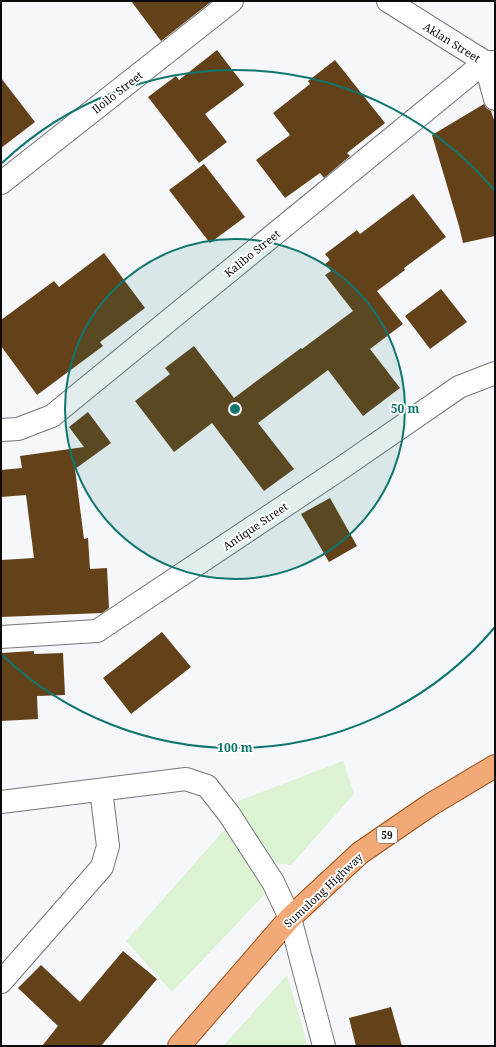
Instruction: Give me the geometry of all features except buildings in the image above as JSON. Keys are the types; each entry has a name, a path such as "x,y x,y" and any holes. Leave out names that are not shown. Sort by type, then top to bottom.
{"main road":[{"name":"Sumulong Highway","path":"179,1046 290,918 360,853 430,805 495,766"}],"street":[{"name":"Iloilo Street","path":"1,183 232,1"},
{"name":"Aklan Street","path":"388,1 492,57 495,99"},
{"name":"Kalibo Street","path":"1,430 18,429 52,416 492,57"},
{"name":"Antique Street","path":"1,637 97,631 343,467 459,387 495,373"},
{"path":"1,802 186,779 206,786 229,814 273,882 290,918 324,1046"},
{"path":"1,982 102,867 108,846 101,790"}],"green space":[{"path":"343,761 354,794 291,865 276,863 241,811 238,801"},
{"path":"225,829 262,880 264,895 172,992 126,941"},
{"path":"287,975 308,1046 223,1046"}]}
